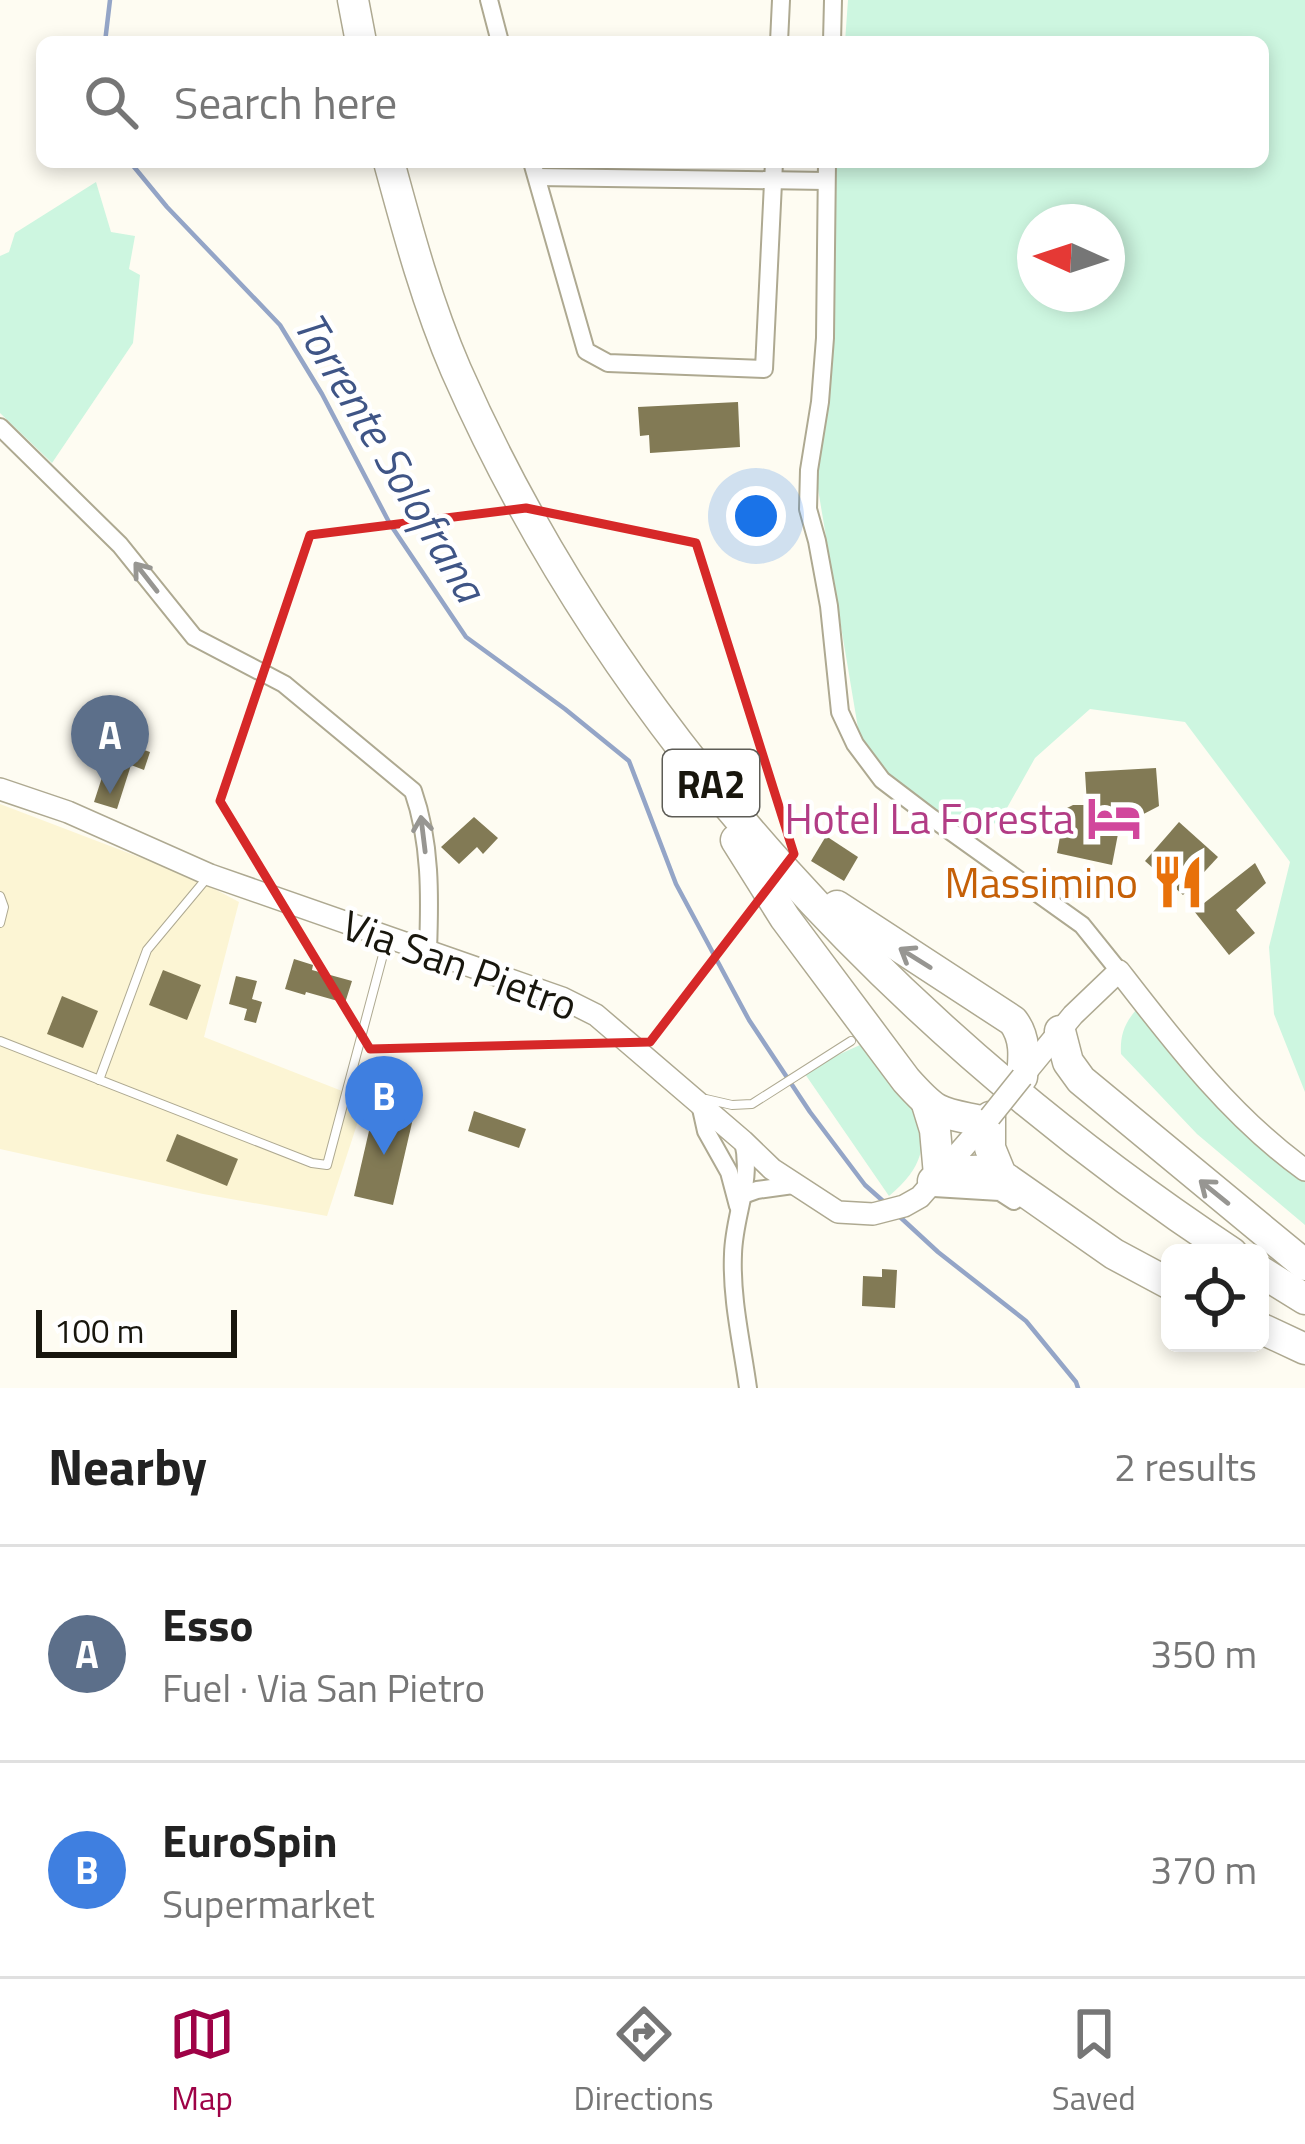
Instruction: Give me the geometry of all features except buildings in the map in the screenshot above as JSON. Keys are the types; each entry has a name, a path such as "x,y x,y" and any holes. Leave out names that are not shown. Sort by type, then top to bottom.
{"highway":[{"path":"337,0 344,36"},
{"path":"353,0 361,36"},
{"name":"RA2","path":"375,168 391,232 443,382 492,480 595,653 637,712 772,883 885,997 990,1093 1140,1214 1185,1244"},
{"name":"RA2","path":"391,168 434,314 487,434 537,528 654,709 774,861 920,1008 1000,1080 1134,1186 1219,1244"},
{"path":"731,808 836,905 1013,1021 1025,1052 1024,1075 1056,1072 1081,1080"},
{"path":"736,840 852,1011 927,1104 951,1117 988,1119 990,1148 1001,1175"},
{"path":"1013,1021 1063,1027 1068,1062 1081,1080 1305,1265"},
{"path":"927,1104 937,1139 933,1181 977,1169 1001,1175 1114,1254 1161,1279"},
{"path":"1269,1277 1305,1299"},
{"path":"1269,1297 1305,1318"},
{"path":"1269,1332 1305,1349"}],"street":[{"path":"489,0 498,36"},
{"path":"779,36 782,0"},
{"path":"832,36 833,0"},
{"path":"774,171 764,369 608,363 586,351 534,170 827,171 825,338 808,509 829,607 841,712 855,744 882,780 1082,925 1208,1080 1251,1125 1305,1169"},
{"path":"0,428 120,545 194,637 284,684 413,791 421,814 430,898 428,950"},
{"name":"Via San Pietro","path":"0,789 68,812 210,874 562,998 596,1016 772,1169 838,1212 873,1214 904,1206 920,1197 933,1181"},
{"path":"933,1181 1063,1027 1119,971"},
{"path":"694,1099 741,1201"},
{"path":"729,1172 731,1151 743,1141 747,1182 733,1251 733,1289 748,1388"},
{"path":"933,1181 1000,1192 1121,1273 1161,1293"},
{"path":"741,1201 757,1190 793,1185"},
{"path":"1269,1345 1305,1363"}],"lane":[{"path":"99,1080 147,950 210,874"},
{"path":"0,896 4,908 0,923"},
{"path":"0,1041 327,1166 384,951"},
{"path":"694,1099 752,1104 850,1041"}],"highlighted area":[{"path":"526,508 696,543 794,854 650,1042 370,1049 220,801 310,535"}],"shaded area":[{"path":"0,804 194,878 239,902 204,1037 365,1100 327,1216 0,1149"}],"green space":[{"path":"848,0 1305,0 1305,1092 1274,1014 1269,947 1290,862 1185,722 1090,709 1035,758 998,824 926,811 864,764 812,453 836,168 1269,168 1269,36 845,36"},
{"path":"96,182 111,232 135,236 129,269 140,275 133,343 52,463 0,413 0,256 9,252 15,233"},
{"path":"1136,1010 1236,1125 1305,1182 1305,1225 1197,1134 1121,1054 1124,1030"},
{"path":"860,1045 906,1100 922,1136 920,1155 910,1175 889,1196 805,1074"}],"waterway":[{"name":"Torrente Solofrana","path":"106,36 110,0"},
{"name":"Torrente Solofrana","path":"135,168 280,325 390,524 466,637 629,761 676,884 749,1020 810,1112 865,1185 883,1201"},
{"name":"Torrente Solofrana","path":"900,1217 1026,1321 1078,1388"}],"place":[{"name":"Esso","path":"110,794"},
{"name":"Hotel La Foresta","path":"1114,818"},
{"name":"Massimino","path":"1178,882"},
{"name":"EuroSpin","path":"384,1155"}]}
